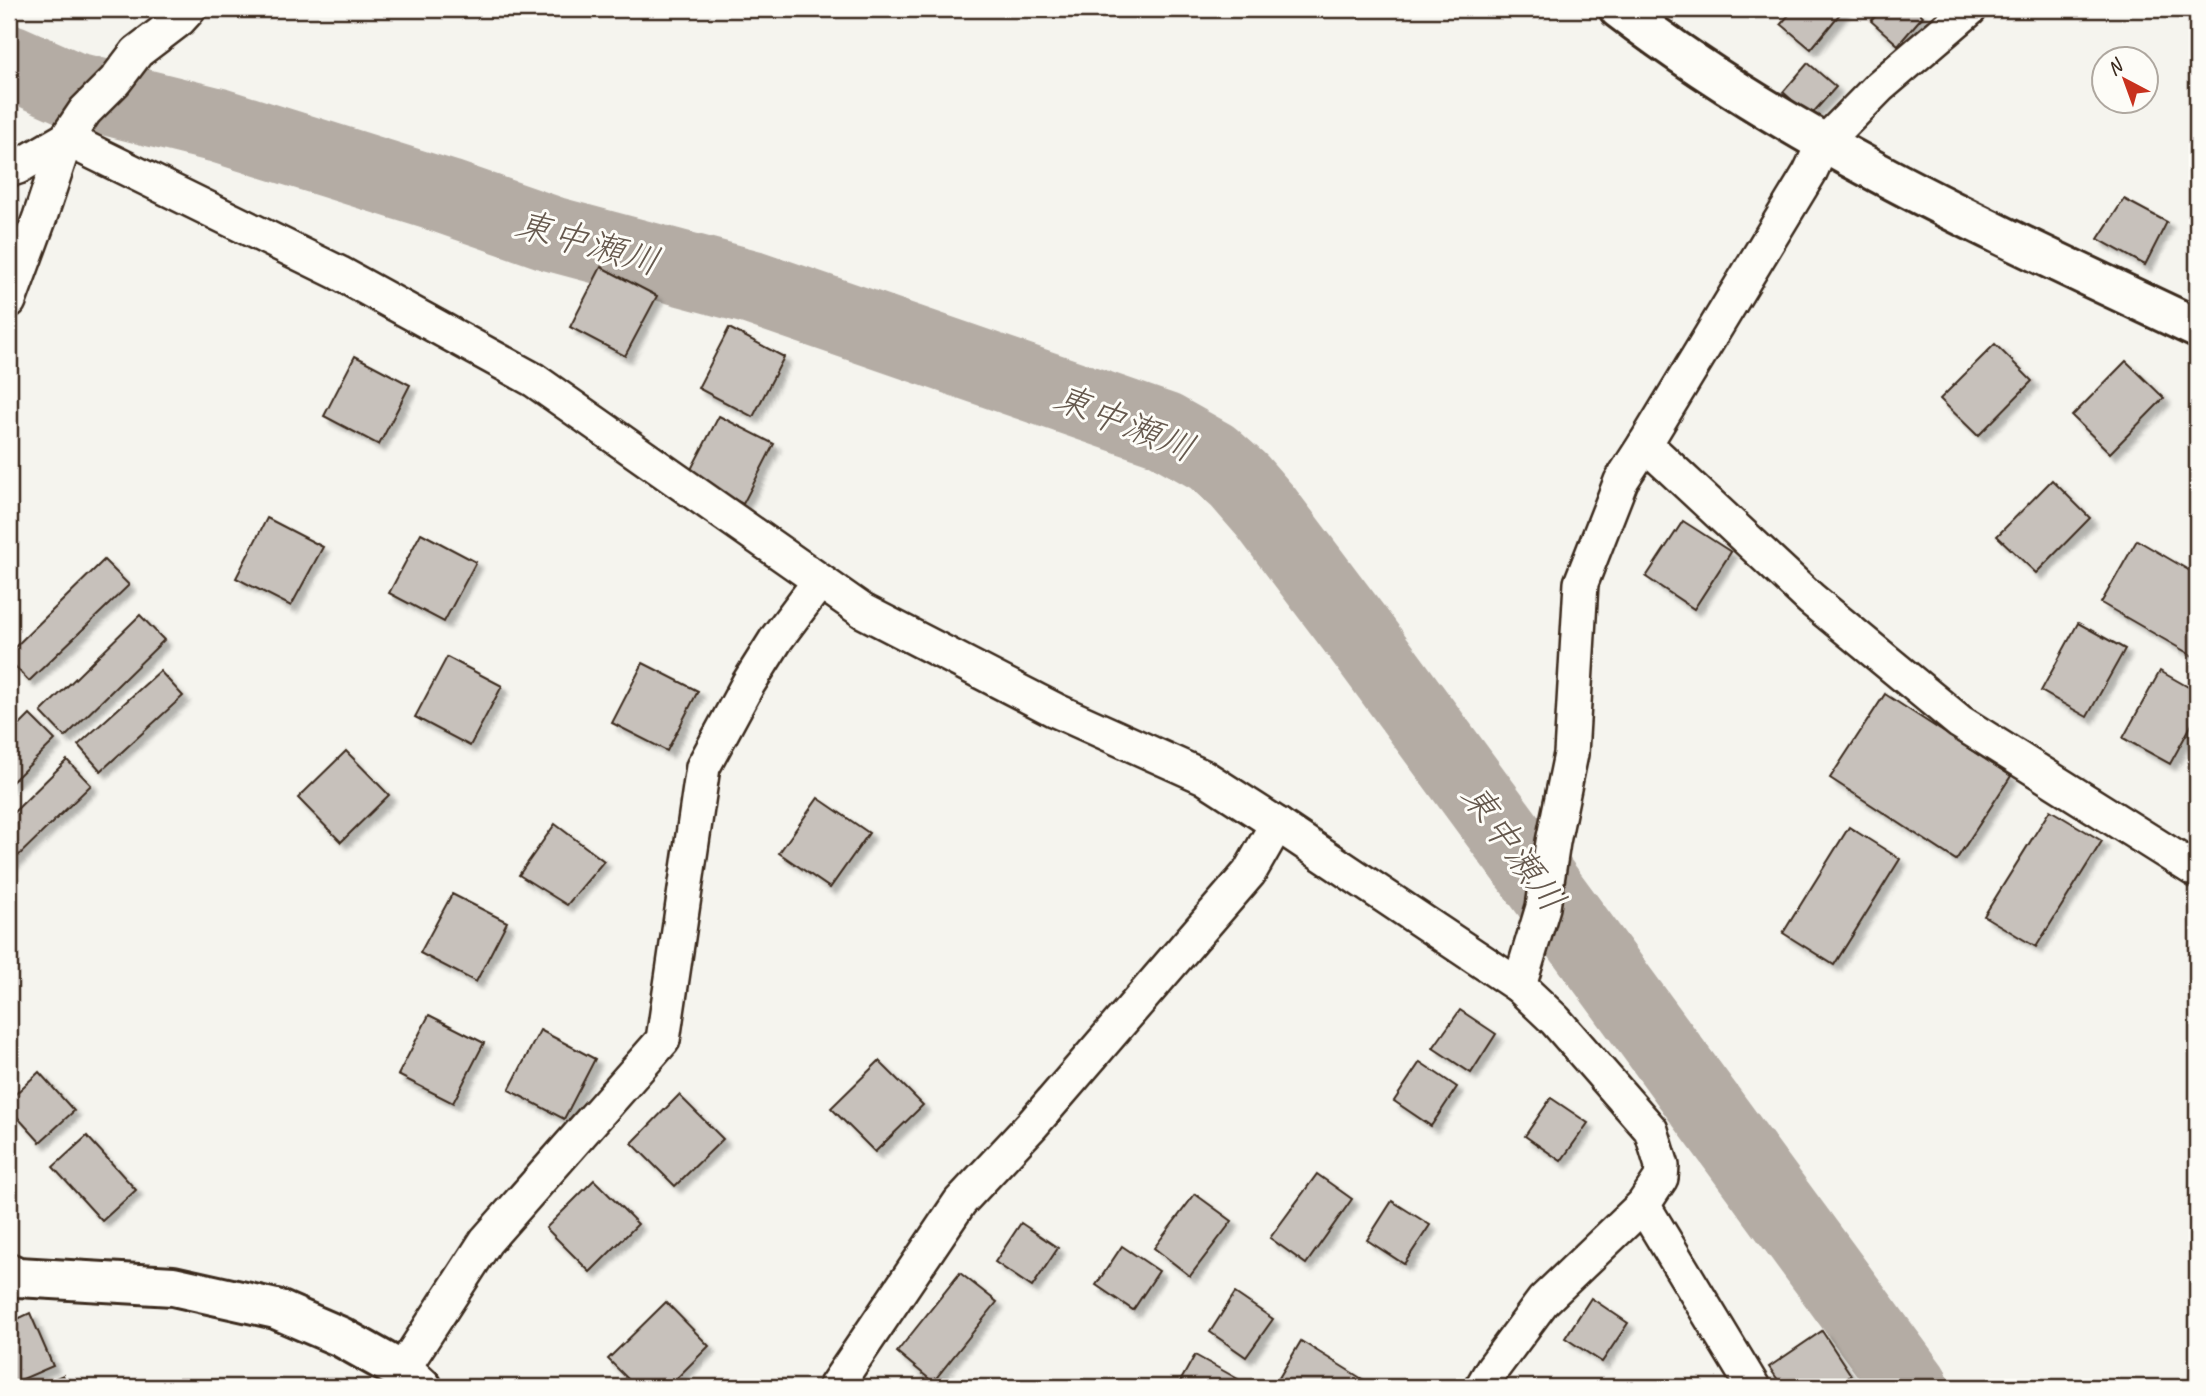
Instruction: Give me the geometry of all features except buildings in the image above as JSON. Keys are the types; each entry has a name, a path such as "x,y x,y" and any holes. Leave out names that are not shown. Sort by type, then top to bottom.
{"street":[{"path":"9,301 65,139 85,111 115,81 137,52 179,20 189,9"},
{"path":"1619,9 1676,52 1823,144 1914,193 2197,328"},
{"path":"1519,986 1543,908 1571,754 1581,583 1621,481 1810,172 1823,144 1880,86 1970,9"},
{"path":"9,170 65,139"},
{"path":"65,139 339,273 534,380 863,611 1055,710 1204,777 1519,986 1555,1020 1651,1130 1662,1166 1661,1178 1643,1205 1542,1301 1482,1387"},
{"path":"1645,444 1811,599 1960,722 2197,871"},
{"path":"9,1273 18,1277 173,1286 276,1309 341,1337 412,1380 486,1241 663,1040 703,767 748,684 777,638 819,582"},
{"path":"835,1387 960,1202 1032,1125 1249,873 1277,824"},
{"path":"1643,1205 1754,1387"}],"waterway":[{"name":"東中瀬川","path":"9,61 72,89 217,125 447,197 553,234 751,287 1164,430 1212,457 1239,481 1266,512 1364,642 1912,1387"}]}
